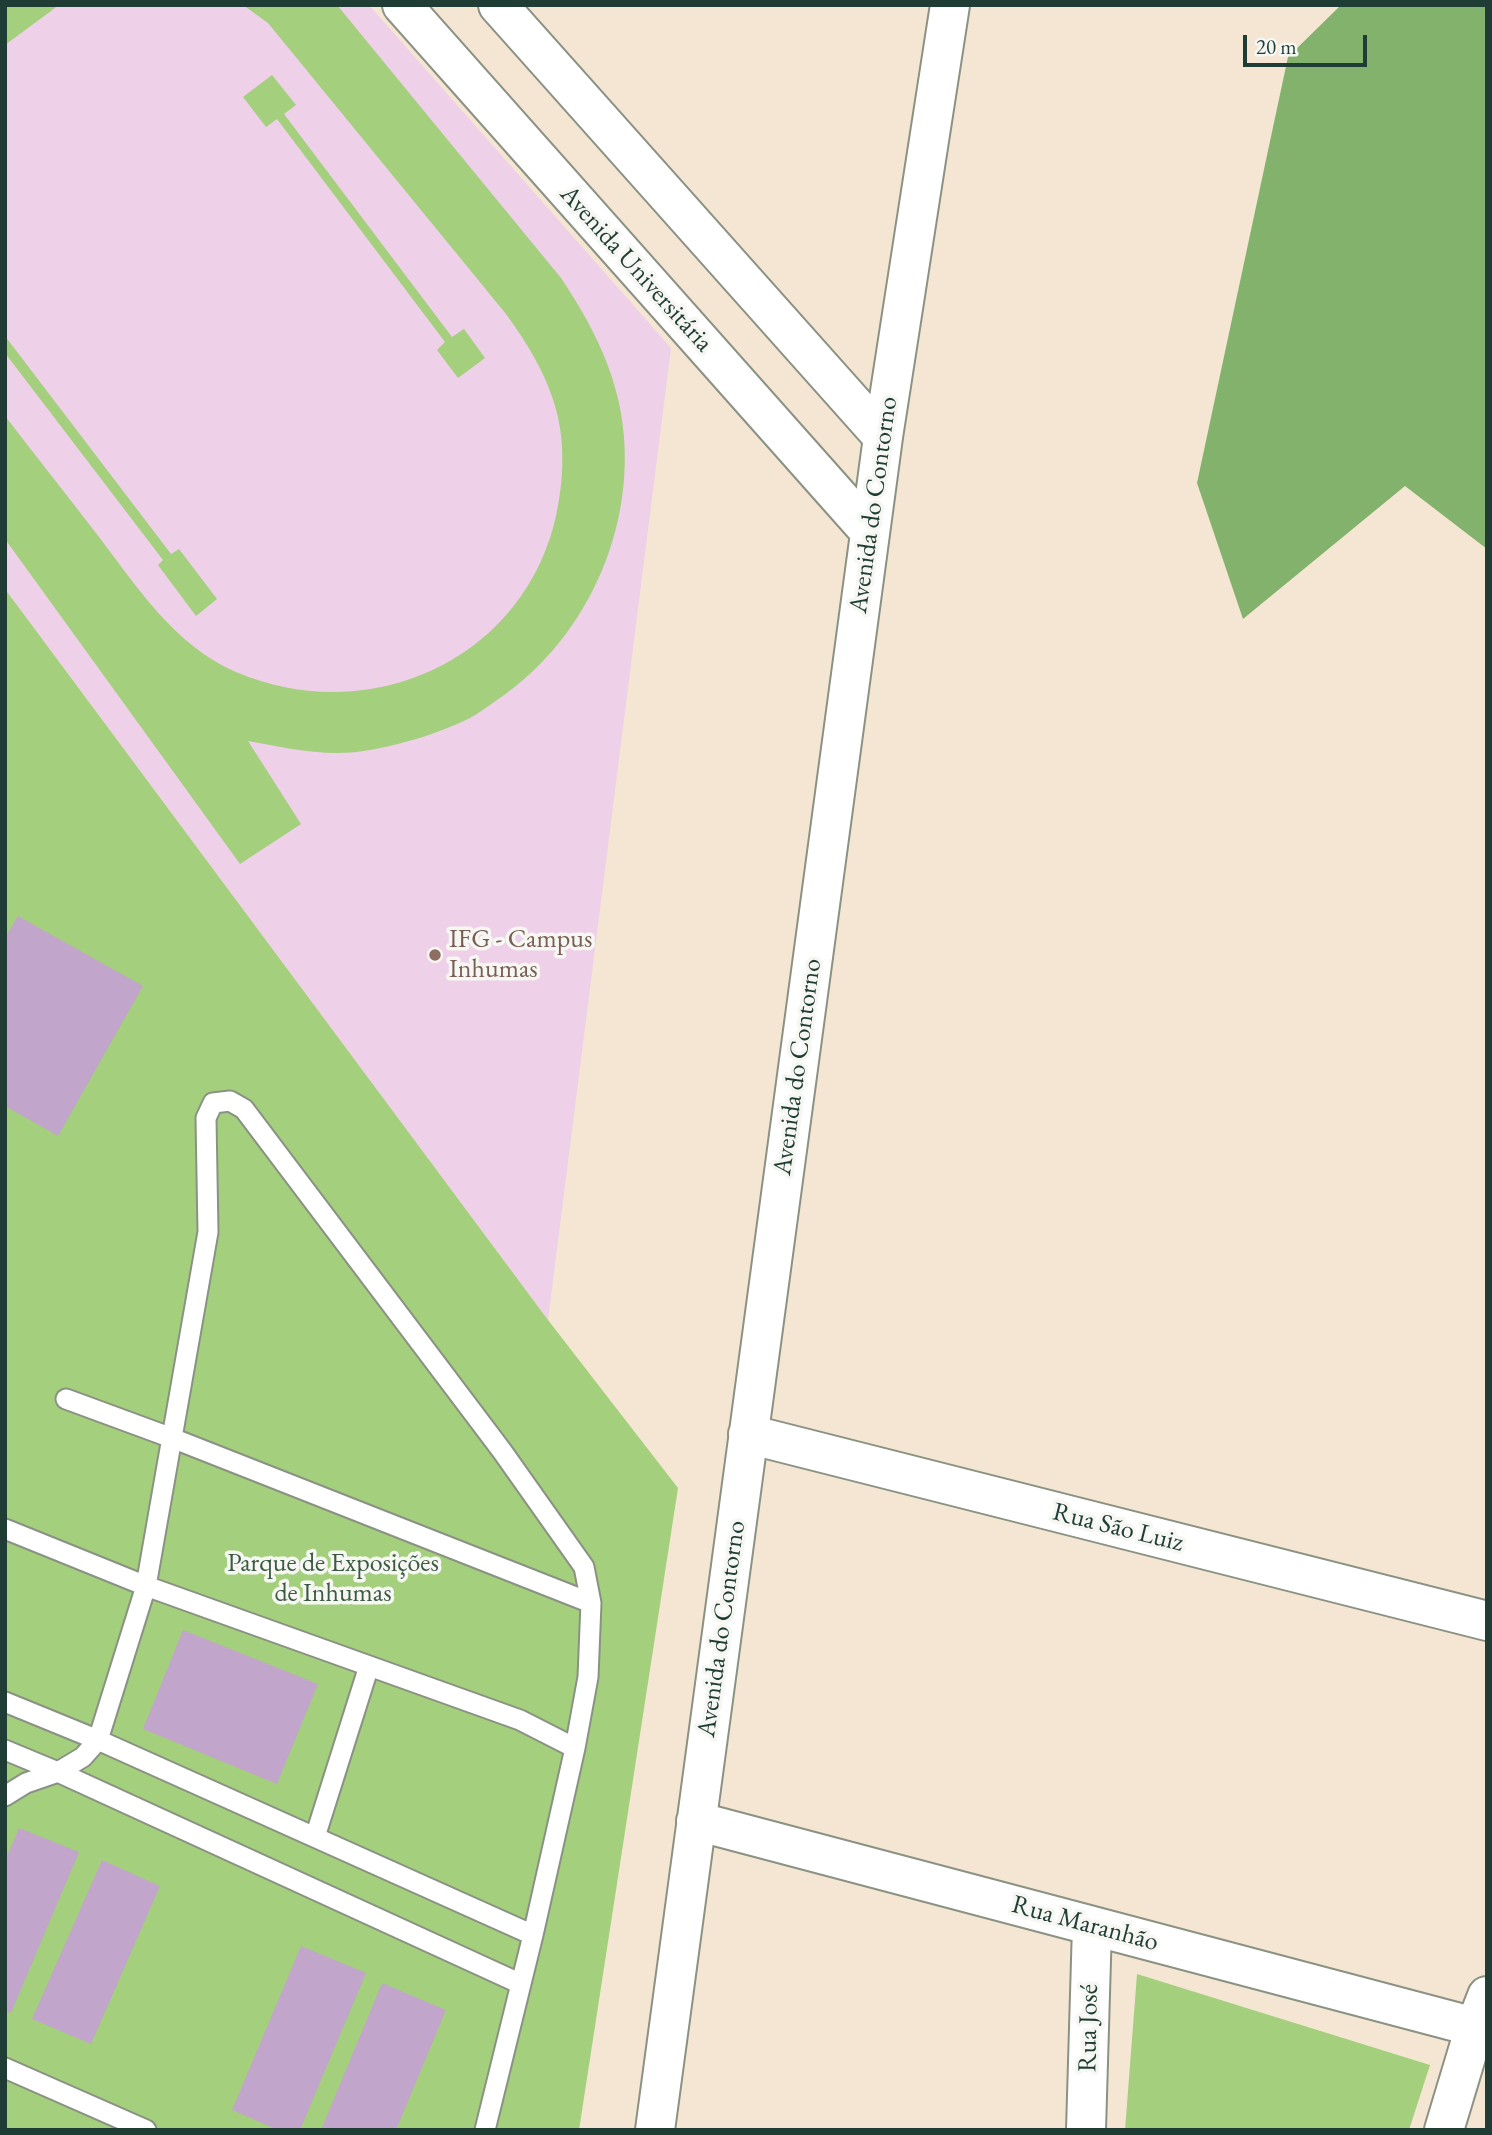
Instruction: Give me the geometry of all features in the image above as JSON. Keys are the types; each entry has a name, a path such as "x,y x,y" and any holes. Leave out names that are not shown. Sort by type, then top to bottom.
{"street":[{"name":"Avenida Universitária","path":"402,5 870,532"},
{"path":"498,5 883,437"},
{"name":"Avenida do Contorno","path":"655,2130 883,437 950,5"},
{"name":"Rua São Luiz","path":"748,1434 1487,1621"},
{"name":"Rua Maranhão","path":"696,1821 1092,1926 1481,2011"},
{"name":"Rua José","path":"1086,2130 1092,1926"},
{"path":"1444,2130 1481,2011"}],"lane":[{"path":"5,1796 26,1783 58,1772 83,1757 98,1740 146,1586 208,1232 206,1118 213,1102 230,1101 244,1109 502,1451 584,1567 591,1603 587,1678 575,1748 485,2130"},
{"path":"66,1399 591,1603"},
{"path":"5,1529 146,1586 520,1720 575,1748"},
{"path":"315,1837 369,1666"},
{"path":"5,1702 98,1740 533,1935"},
{"path":"5,1750 521,1984"},
{"path":"5,2068 146,2130"}],"shaded area":[{"name":"IFG - Campus Inhumas","path":"5,5 369,5 671,348 548,1320 5,589"}],"green space":[{"path":"5,5 59,5 5,45"},
{"path":"243,5 337,5 561,278 580,308 603,354 615,386 625,445 623,488 616,530 602,570 583,608 559,643 530,674 497,700 470,718 438,732 372,750 337,753 303,751 248,741 301,824 240,864 5,539 5,416 143,595 176,631 214,661 236,672 287,688 338,692 387,686 434,669 476,644 511,609 539,566 556,516 562,466 558,417 549,389 530,350 506,314 268,23"},
{"path":"1341,5 1487,5 1487,549 1405,486 1243,619 1197,483 1288,57"},
{"path":"272,75 296,105 284,114 452,337 464,329 485,358 458,378 437,350 445,342 277,119 266,127 243,97"},
{"path":"5,336 171,554 179,549 217,599 196,616 158,565 163,560 5,353"},
{"name":"Parque de Exposições de Inhumas","path":"5,589 548,1320 678,1488 579,2130 5,2130"},
{"path":"1137,1974 1430,2065 1409,2130 1125,2130"}],"building":[{"path":"18,916 143,986 58,1136 5,1106 5,938"},
{"path":"183,1630 318,1684 277,1784 143,1729"},
{"path":"19,1828 79,1852 11,2013 5,2011 5,1861"},
{"path":"102,1860 160,1886 91,2044 32,2019"},
{"path":"301,1946 366,1973 300,2130 278,2130 232,2110"},
{"path":"382,1983 446,2010 396,2130 321,2130"}],"place":[{"name":"IFG - Campus Inhumas","path":"435,955"}]}
